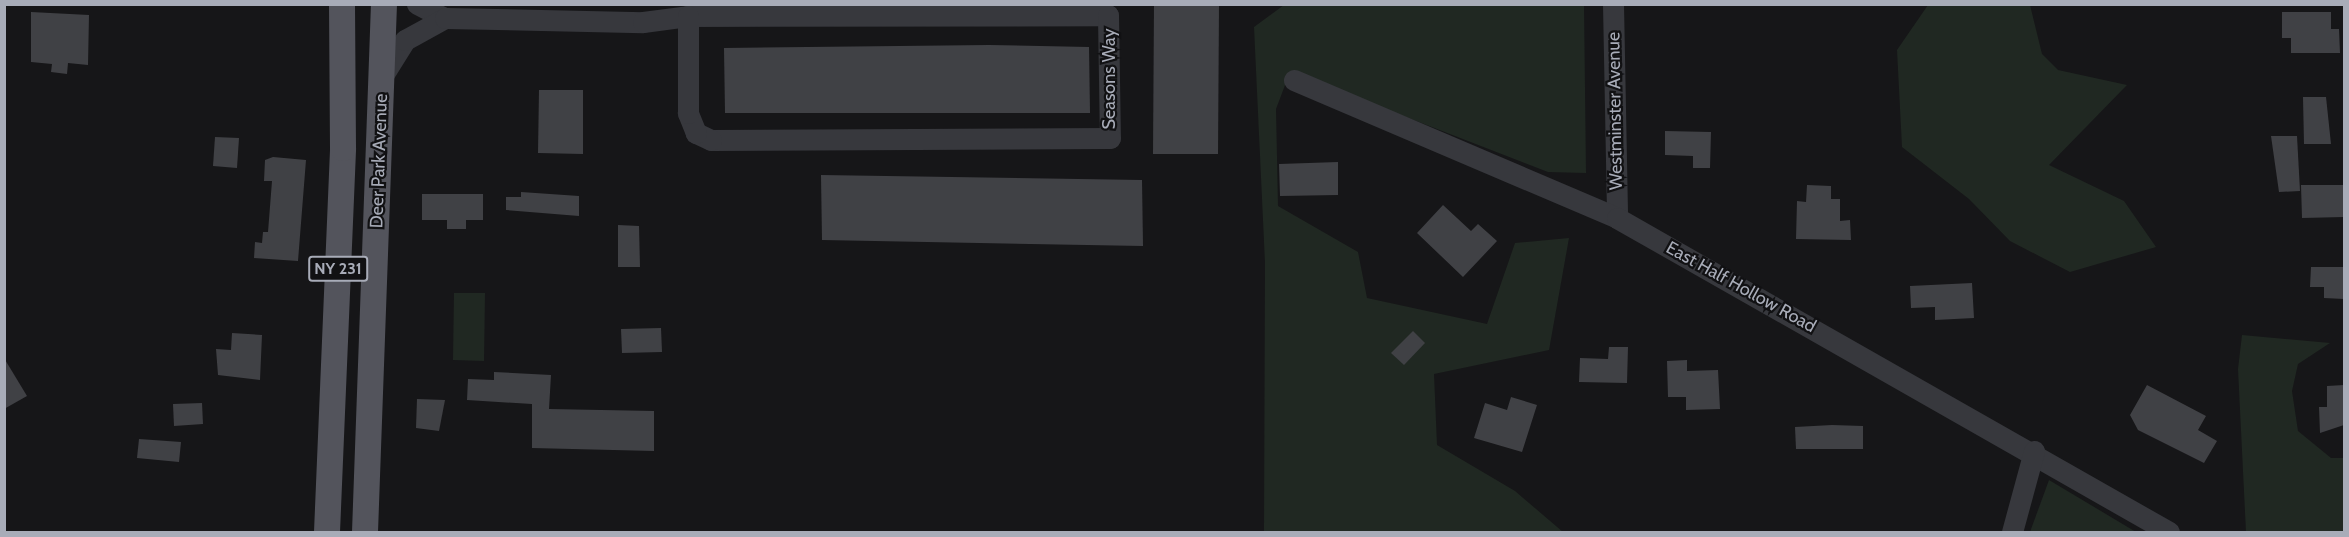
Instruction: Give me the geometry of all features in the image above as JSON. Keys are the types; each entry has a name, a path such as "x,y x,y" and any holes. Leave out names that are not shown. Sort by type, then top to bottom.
{"main road":[{"name":"Deer Park Avenue","path":"327,532 342,159 342,4"},
{"name":"Deer Park Avenue","path":"365,532 384,4"}],"street":[{"path":"417,4 445,18"},
{"name":"Westminster Avenue","path":"1613,4 1617,218"},
{"name":"Seasons Way","path":"445,18 643,22 688,16 1108,15 1110,138 711,140 696,133 688,113 688,16"},
{"path":"382,77 405,40 445,18"},
{"name":"East Half Hollow Road","path":"1294,80 1617,218 2034,451 2169,532"},
{"path":"2012,532 2034,451"}],"shaded area":[{"path":"1284,5 1584,5 1586,173 1548,172 1290,72 1276,109 1278,206 1358,252 1367,298 1487,324 1515,243 1569,238 1549,350 1434,374 1437,445 1515,491 1563,532 1264,532 1265,263 1254,27"},
{"path":"1928,5 2030,5 2042,54 2058,70 2127,85 2049,165 2124,201 2156,247 2070,272 2010,241 1969,199 1902,147 1897,50"},
{"path":"454,293 485,293 484,361 453,360"},
{"path":"2242,335 2330,343 2298,364 2292,391 2298,431 2331,458 2344,458 2344,532 2246,532 2238,369"},
{"path":"2049,480 2136,532 2030,532"}],"building":[{"path":"1154,4 1219,4 1218,154 1153,154"},
{"path":"31,12 89,15 88,65 68,63 67,74 51,72 52,64 31,62"},
{"path":"2282,12 2331,12 2331,29 2339,29 2340,53 2291,53 2291,38 2282,38"},
{"path":"989,45 1089,47 1090,113 725,113 724,48"},
{"path":"539,90 583,90 583,154 538,153"},
{"path":"2303,97 2326,97 2331,144 2304,144"},
{"path":"1665,131 1711,132 1710,168 1693,168 1693,156 1665,155"},
{"path":"2271,136 2297,136 2300,191 2279,192"},
{"path":"215,137 239,138 237,168 213,166"},
{"path":"273,157 306,160 298,261 254,258 255,242 262,243 263,232 268,232 272,181 264,181 265,160"},
{"path":"1338,162 1338,195 1280,196 1279,164"},
{"path":"821,175 1142,180 1143,246 822,240"},
{"path":"1807,185 1831,186 1831,199 1840,199 1840,221 1850,220 1851,240 1796,239 1797,201 1806,202"},
{"path":"2301,185 2344,185 2344,217 2302,218"},
{"path":"521,192 579,196 579,216 506,210 506,197 521,197"},
{"path":"422,194 483,194 483,220 466,220 466,229 447,229 447,220 422,220"},
{"path":"1443,205 1471,231 1478,224 1497,241 1463,277 1417,233"},
{"path":"618,225 639,226 640,267 618,267"},
{"path":"2311,267 2344,267 2344,299 2324,298 2324,287 2310,287"},
{"path":"1972,283 1974,318 1935,320 1935,307 1911,308 1910,286"},
{"path":"661,328 662,352 622,353 621,329"},
{"path":"1413,331 1425,343 1404,365 1391,353"},
{"path":"232,333 262,335 260,380 218,375 216,349 231,350"},
{"path":"1609,347 1628,347 1627,383 1579,382 1580,358 1608,359"},
{"path":"4,358 27,396 4,409"},
{"path":"1687,360 1687,371 1718,370 1720,409 1686,410 1686,397 1668,397 1667,361"},
{"path":"494,372 551,375 549,409 654,411 654,451 532,448 532,404 467,400 468,379 494,380"},
{"path":"2147,385 2206,416 2198,430 2217,441 2204,463 2138,430 2130,415"},
{"path":"2344,385 2344,425 2320,433 2319,407 2327,407 2327,386"},
{"path":"1511,397 1537,405 1522,452 1474,438 1485,403 1507,410"},
{"path":"417,399 445,400 439,431 416,428"},
{"path":"202,403 203,424 174,426 173,404"},
{"path":"1863,426 1863,449 1796,449 1795,427"},
{"path":"139,439 181,442 179,462 137,458"}]}
